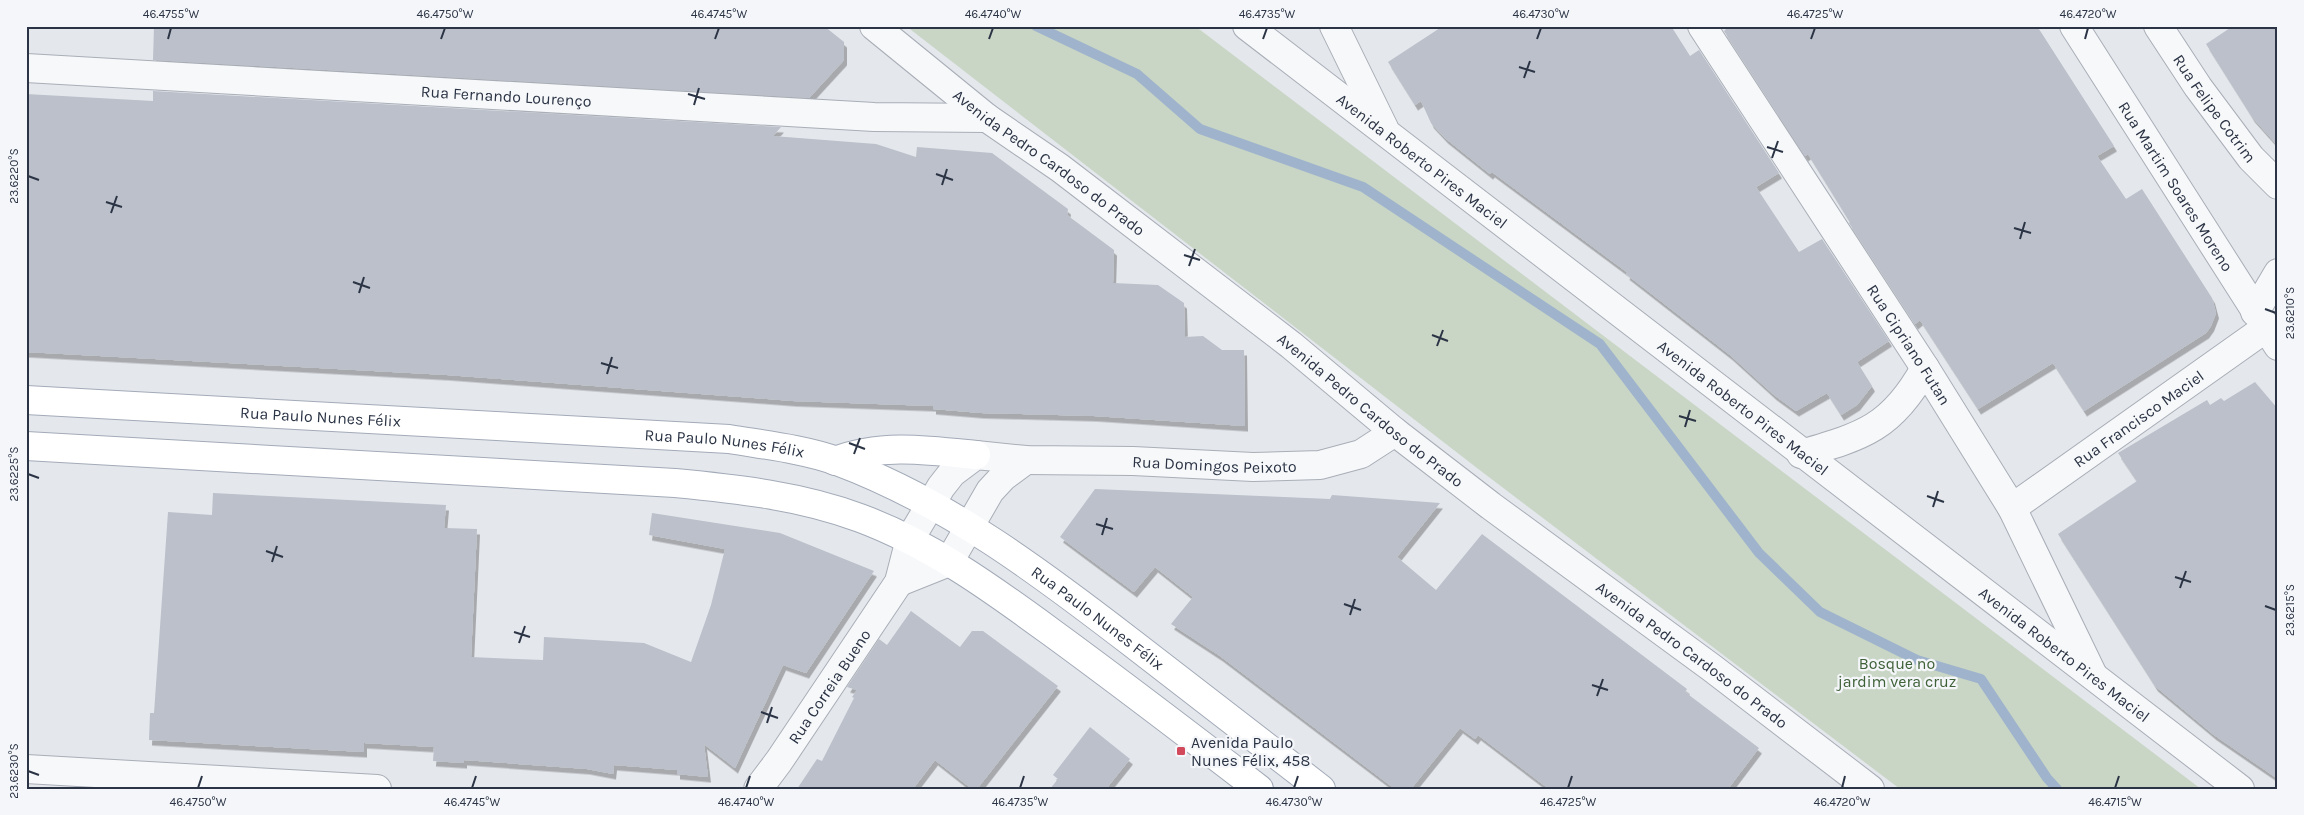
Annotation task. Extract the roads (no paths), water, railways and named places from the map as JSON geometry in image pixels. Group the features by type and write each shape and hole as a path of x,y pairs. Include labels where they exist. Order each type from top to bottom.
{"main road":[{"name":"Rua Paulo Nunes Félix","path":"26,400 730,439 804,452 835,461 885,481 930,504 1032,566 1321,789"},
{"path":"26,446 675,483 736,489 799,500 860,518 910,539 949,562 1080,654 1259,789"},
{"path":"835,461 862,452 886,450 921,449 976,455"}],"street":[{"name":"Avenida Pedro Cardoso do Prado","path":"874,26 987,118 1091,191 1291,345 1395,432 1491,506 1704,662 1870,789"},
{"name":"Avenida Roberto Pires Maciel","path":"1247,26 1801,454 2240,789"},
{"path":"1334,26 1386,133"},
{"name":"Rua Cipriano Futan","path":"1702,26 1925,368 2012,508 2094,677"},
{"name":"Rua Martim Soares Moreno","path":"2074,26 2266,329"},
{"name":"Rua Felipe Cotrim","path":"2158,26 2198,87 2239,142 2266,176 2278,185"},
{"name":"Rua Fernando Lourenço","path":"26,68 854,116 987,118"},
{"path":"2266,329 2278,273"},
{"name":"Rua Francisco Maciel","path":"2012,508 2266,329"},
{"path":"1801,454 1869,431 1896,410 1913,390 1925,368"},
{"name":"Rua Domingos Peixoto","path":"976,455 1026,460 1133,461 1254,467 1320,466 1361,454 1395,432"},
{"path":"910,539 930,504 952,473 976,455"},
{"path":"899,582 949,562 997,482 1026,460"},
{"name":"Rua Correia Bueno","path":"758,789 779,761 899,582 910,539"},
{"path":"26,769 377,789"}],"waterway":[{"path":"1036,26 1137,74 1200,129 1363,187 1600,344 1759,553 1820,612 1917,660 1981,679 2047,778 2057,789"}],"place":[{"name":"Avenida Paulo Nunes Félix, 458","path":"1181,751"}],"park label":[{"name":"Bosque no jardim vera cruz","path":"1897,672"}]}
